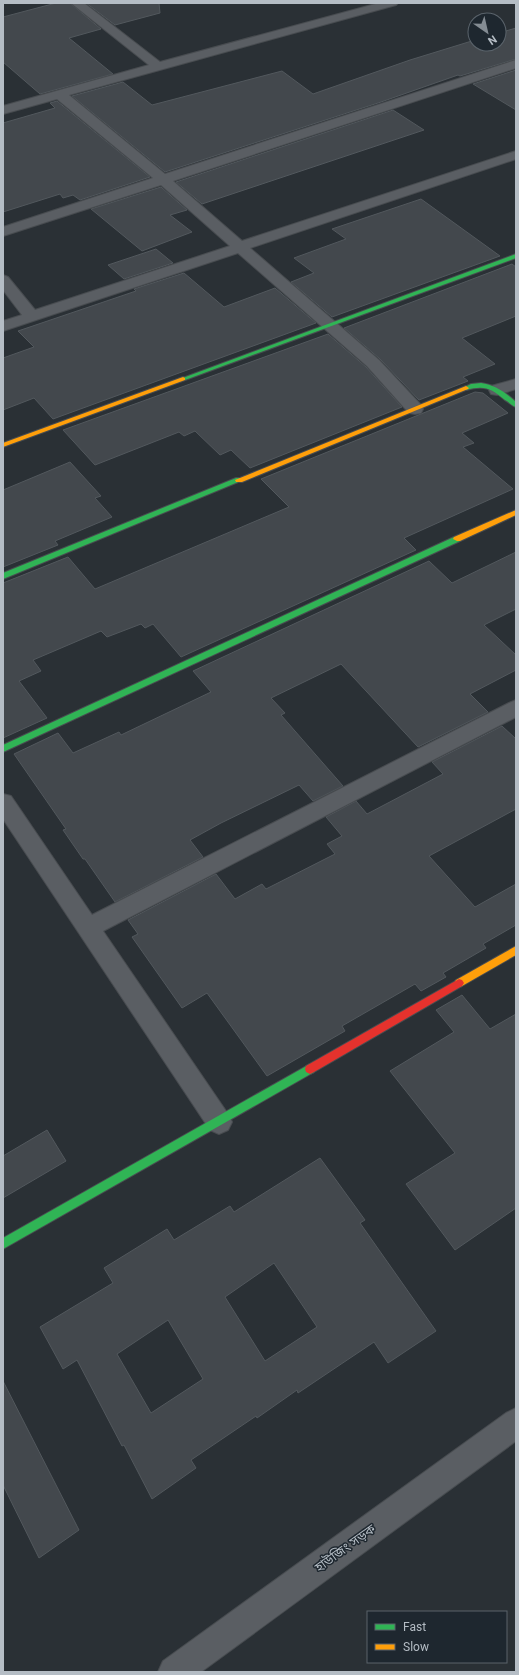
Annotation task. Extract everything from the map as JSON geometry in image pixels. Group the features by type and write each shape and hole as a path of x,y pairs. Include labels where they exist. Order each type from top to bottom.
{"street":[{"path":"77,3 158,66"},
{"path":"3,110 158,66 392,3"},
{"path":"3,232 516,64"},
{"path":"59,94 162,180 373,363 415,409"},
{"path":"3,326 516,154"},
{"path":"3,445 330,326 516,256"},
{"path":"3,280 32,317"},
{"path":"497,390 516,384"},
{"path":"3,576 472,386 486,385 497,390 516,405"},
{"path":"3,749 516,512"},
{"path":"88,928 516,708"},
{"path":"3,802 219,1122"},
{"path":"3,1244 219,1122 516,950"},
{"name":"হাউজিং সড়ক","path":"174,1672 516,1423"}],"building":[{"path":"56,3 70,3 101,29 69,38 113,74 40,94 3,62 3,17"},
{"path":"86,3 159,3 160,13 115,25"},
{"path":"516,28 516,59 460,76 458,75 381,102 165,172 72,96 123,82 152,105 282,71 313,94 410,60 467,42 467,52 507,52 507,31"},
{"path":"516,70 516,110 473,84"},
{"path":"57,101 150,177 80,200 73,195 63,198 60,194 3,212 3,123 55,108 50,103"},
{"path":"393,110 424,130 202,204 176,182"},
{"path":"161,187 187,210 170,215 192,232 142,251 91,209"},
{"path":"421,199 500,256 332,317 291,282 314,273 294,258 346,239 332,229"},
{"path":"156,249 173,263 124,279 108,265"},
{"path":"512,264 516,267 516,316 462,338 495,364 463,377 468,381 419,400 380,359 344,328"},
{"path":"184,273 224,307 275,288 316,323 53,419 34,398 3,410 3,358 34,347 18,331 136,291 134,289"},
{"path":"328,334 366,367 402,407 250,468 231,450 220,455 195,431 184,436 179,432 95,465 63,430"},
{"path":"475,392 483,393 508,413 462,433 474,443 463,447 513,489 404,538 416,550 181,657 153,624 145,628 141,624 107,637 101,631 33,660 41,671 19,681 47,718 3,738 3,583 68,557 95,589 289,507 261,479"},
{"path":"70,462 101,496 95,498 112,517 55,541 58,545 3,567 3,490"},
{"path":"516,552 516,609 484,625 516,655 516,670 470,694 488,712 418,747 341,664 271,698 285,713 281,715 343,786 313,801 299,785 221,823 190,840 203,857 115,902 63,830 66,829 14,754 58,733 73,753 119,732 121,735 211,692 193,671 429,561 452,583"},
{"path":"502,726 516,739 516,809 429,856 475,907 516,884 516,925 483,944 486,948 443,973 446,977 421,991 415,984 342,1026 345,1031 267,1076 207,993 182,1008 132,937 138,934 128,920 216,874 235,899 262,884 266,889 335,854 327,844 342,836 326,817 356,801 367,814 443,774 432,762"},
{"path":"462,995 490,1029 516,1014 516,1208 455,1250 406,1184 455,1153 390,1071 454,1032 436,1010"},
{"path":"47,1130 66,1161 3,1198 3,1156"},
{"path":"320,1158 365,1220 360,1223 436,1331 388,1363 374,1342 298,1393 297,1390 257,1418 256,1416 191,1460 196,1468 152,1499 124,1445 122,1446 77,1360 63,1369 40,1327 113,1283 104,1268 167,1229 174,1240 230,1206 234,1212","holes":["274,1263 317,1327 265,1361 225,1297","168,1320 203,1379 151,1413 117,1354"]},
{"path":"3,1381 79,1530 39,1558 3,1485"}],"traffic: fast":[{"path":"183,379 516,256"},
{"path":"466,388 481,385 493,388 516,405"},
{"path":"3,576 239,480"},
{"path":"3,749 457,539"},
{"path":"3,1244 310,1069"}],"traffic: slow":[{"path":"3,445 183,379"},
{"path":"239,480 466,388"},
{"path":"457,539 516,512"},
{"path":"459,983 516,950"}],"traffic: jam":[{"path":"310,1069 459,983"}]}
